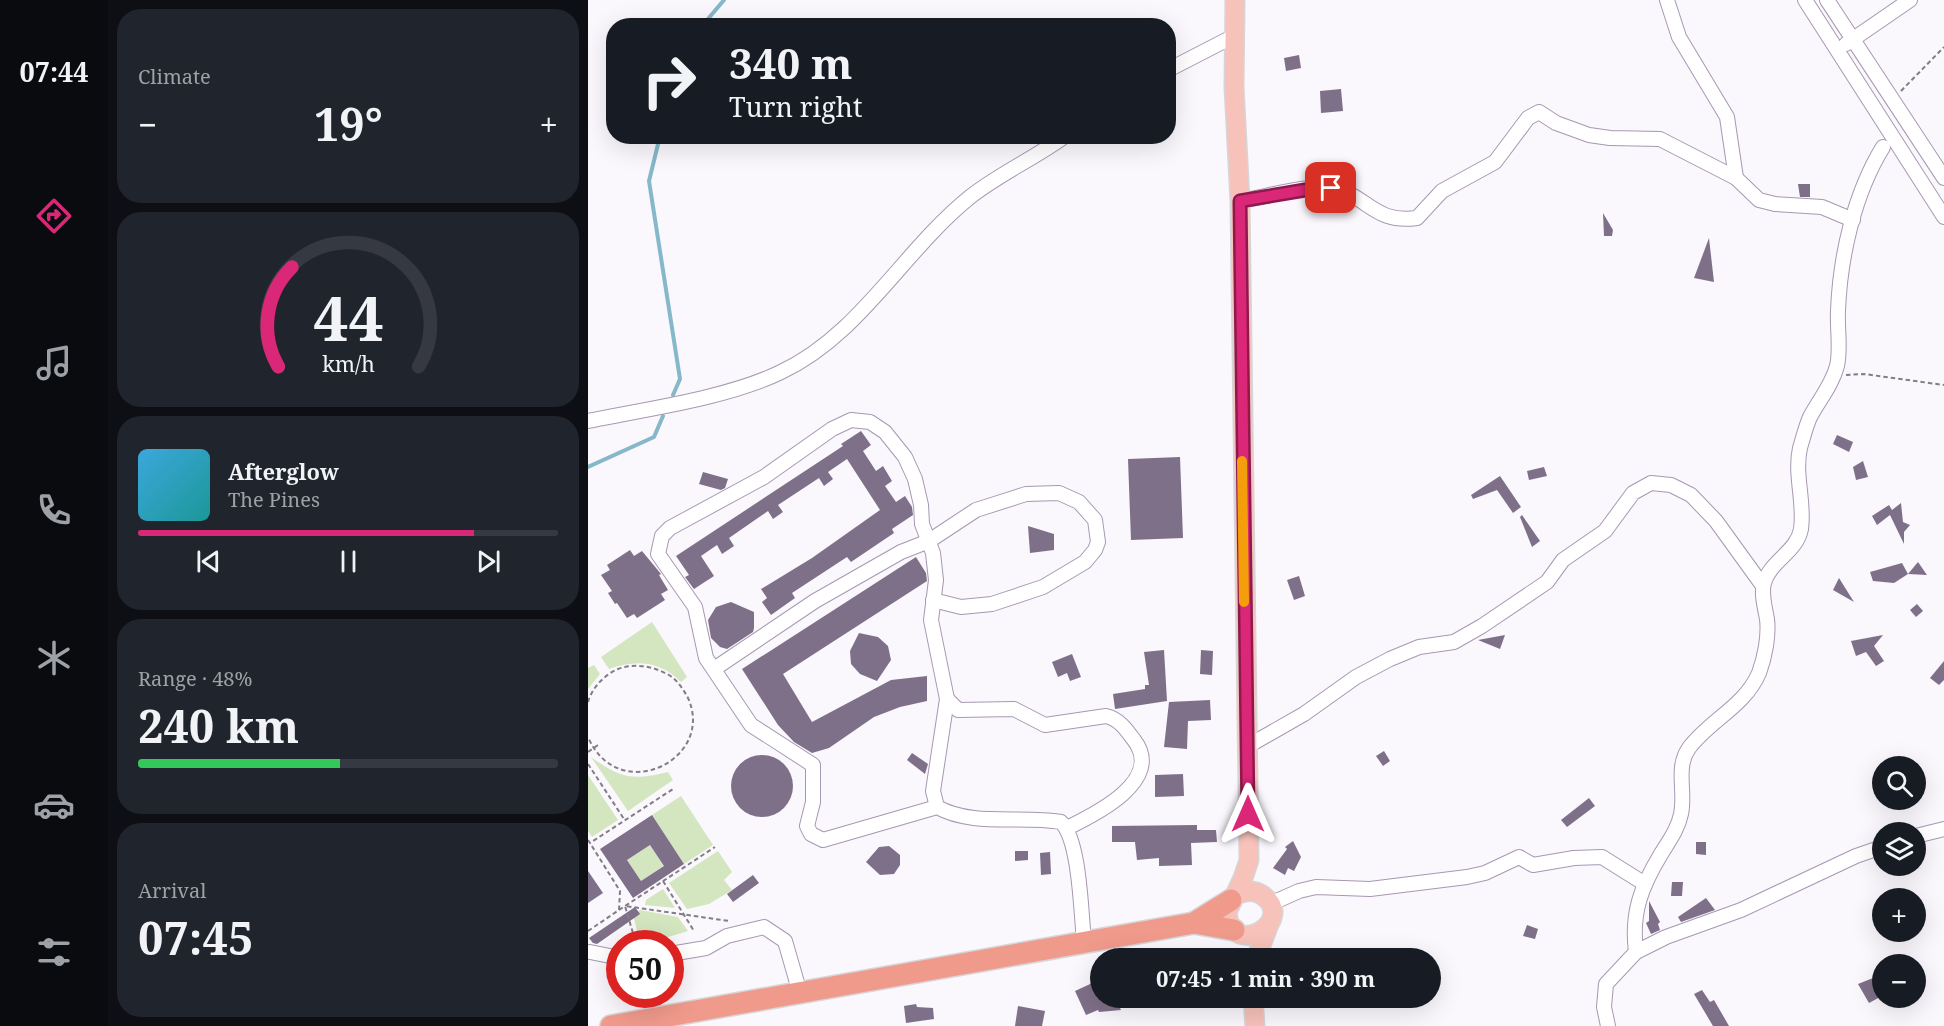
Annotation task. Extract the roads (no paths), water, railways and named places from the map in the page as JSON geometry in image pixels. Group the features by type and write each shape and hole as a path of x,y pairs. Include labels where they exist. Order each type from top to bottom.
{"highway":[{"path":"1194,923 1233,898"},
{"path":"611,1026 1194,923 1235,931"}],"main road":[{"path":"1235,0 1249,860 1227,919 1243,948"},
{"path":"1249,860 1272,916 1260,948"},
{"path":"1233,898 1250,890 1267,900"},
{"path":"1235,931 1253,936 1268,927"},
{"path":"1254,1008 1255,1026"}],"street":[{"path":"1667,0 1680,37 1727,117 1736,178"},
{"path":"1805,0 1944,217"},
{"path":"1827,0 1944,178"},
{"path":"1837,50 1910,0"},
{"path":"1176,66 1234,36"},
{"path":"1240,201 1311,189 1331,188 1348,194 1390,219 1417,218 1442,191 1495,162 1528,118 1539,112 1556,123 1589,135 1610,138 1660,139 1736,178 1759,200 1775,204 1822,207 1853,220"},
{"path":"588,421 720,393 781,372 824,346 856,316 909,255 970,197 1053,144"},
{"path":"1636,952 1633,930 1635,910 1645,884 1677,828 1682,811 1681,763 1703,732 1748,693 1759,672 1766,647 1767,622 1763,585 1768,573 1795,544 1801,529 1797,482 1800,450 1809,418 1837,365 1838,310 1843,264 1853,220 1871,166 1882,147"},
{"path":"937,807 933,791 947,699 931,620 935,569 929,541 922,525 915,479 905,457 885,432 861,419 832,429 764,477 703,508 662,536 658,554 695,607 706,658 751,725 813,765 813,801 807,826 817,838 823,840 840,837 937,807 948,813 966,817 1061,822 1067,828 1073,847 1084,941"},
{"path":"1248,746 1304,714 1356,677 1390,659 1419,647 1454,642 1482,626 1547,582 1563,560 1605,531 1633,493 1652,483 1671,485 1691,495 1716,521 1763,585"},
{"path":"714,669 847,582 901,552 929,541 976,510 1026,494 1059,493 1079,502 1095,520 1098,542 1085,562 1043,587 992,604 961,608 933,600"},
{"path":"947,699 958,710 980,712 1014,709 1045,725 1106,716 1113,718 1124,727 1137,743 1142,759 1142,770 1115,801 1067,828"},
{"path":"1926,834 1944,829"},
{"path":"1608,1026 1604,1007 1606,984 1636,952 1666,937 1741,910 1872,850"},
{"path":"1267,900 1316,887 1370,889 1467,877 1485,873 1519,857 1533,865 1574,858 1602,858 1645,884"},
{"path":"684,952 706,948 728,936 765,927 785,941 800,993"},
{"path":"590,952 606,955"}],"waterway":[{"path":"709,18 724,0"},
{"path":"658,144 649,181 680,379 673,395"},
{"path":"588,467 654,437 663,416"}]}
